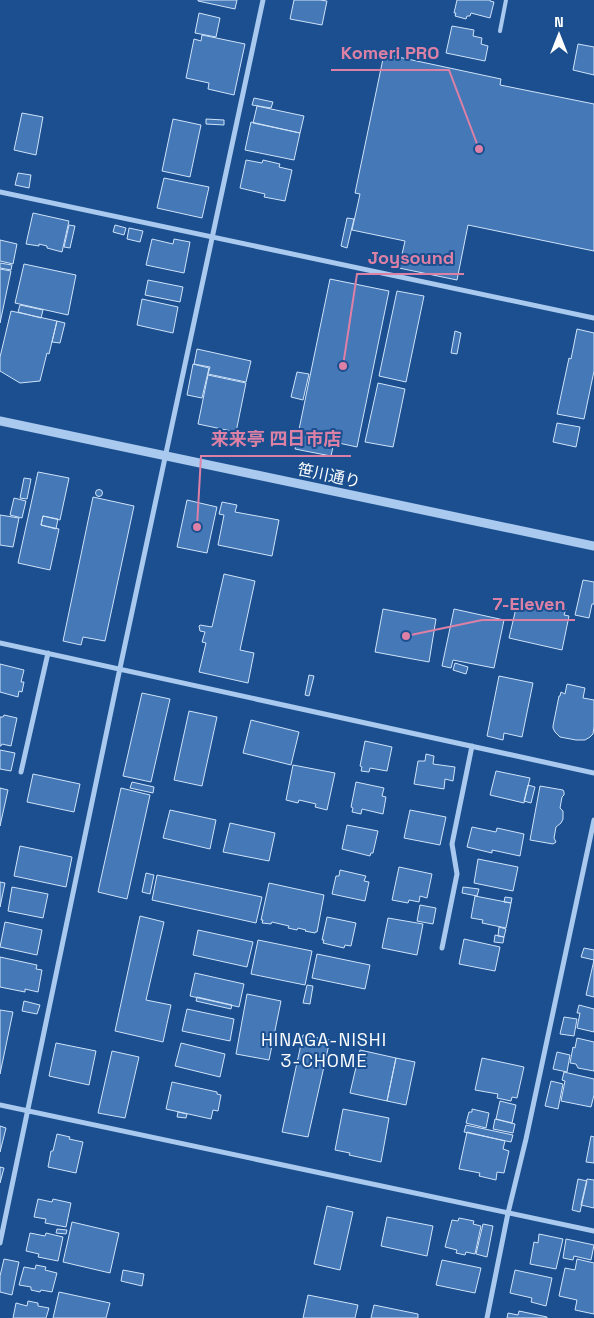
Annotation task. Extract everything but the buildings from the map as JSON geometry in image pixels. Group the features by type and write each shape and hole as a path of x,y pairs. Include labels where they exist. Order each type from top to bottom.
{"street":[{"path":"0,1243 120,668 263,0"},
{"path":"0,192 594,318"},
{"name":"笹川通り","path":"0,421 594,546"},
{"path":"0,642 594,773"},
{"path":"21,772 48,653"},
{"path":"442,948 456,874 452,844 472,746"},
{"path":"487,1318 508,1213 526,1139 594,820"},
{"path":"0,1105 594,1231"}],"lane":[{"path":"500,31 506,0"}],"place":[{"name":"Komeri PRO","path":"479,149"},
{"name":"Joysound","path":"343,366"},
{"name":"来来亭 四日市店","path":"197,527"},
{"name":"7-Eleven","path":"406,636"}],"district":[{"name":"HINAGA-NISHI 3-CHOME","path":"324,1050"}]}
